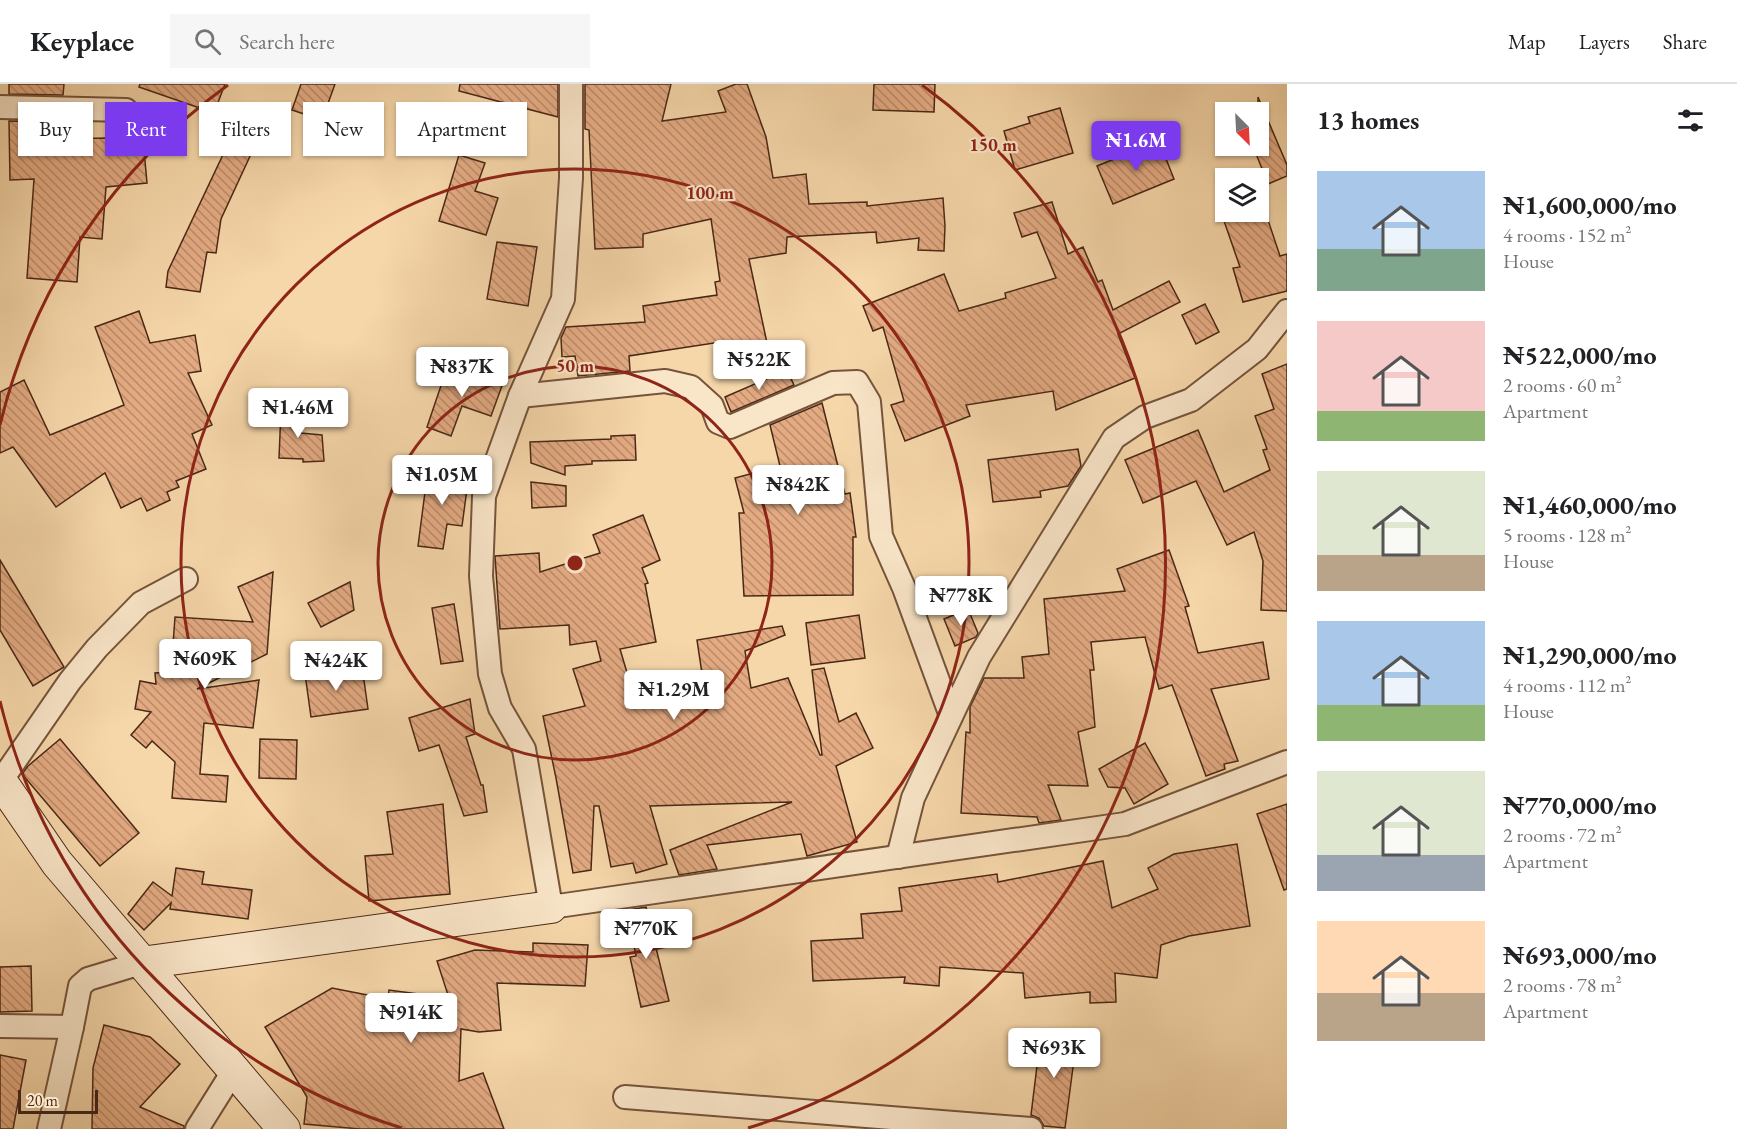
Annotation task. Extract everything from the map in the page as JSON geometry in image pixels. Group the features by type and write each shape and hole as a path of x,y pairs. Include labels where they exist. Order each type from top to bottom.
{"street":[{"path":"551,907 524,749 500,708 490,674 481,576 484,496 520,396 563,299 571,178 571,84"},
{"path":"0,107 105,110"},
{"path":"898,856 913,798 979,657 1114,438 1145,417 1191,400 1257,349 1287,311"},
{"path":"520,396 666,381 691,387 712,406 718,422 730,427 833,383 857,382 868,402 881,536 904,588 951,716"},
{"path":"186,579 141,603 97,648 70,681 1,780 57,863 284,1129"},
{"path":"49,1129 80,986 88,980 141,963 551,907 1125,824 1287,762"},
{"path":"0,1026 72,1027"},
{"path":"196,1129 234,1070"},
{"path":"625,1097 1031,1129"}],"building":[{"path":"9,84 64,84 63,95 9,94"},
{"path":"140,84 225,84 218,102 199,102 199,108 139,87"},
{"path":"301,84 335,84 328,102 303,102 303,114 292,110"},
{"path":"460,84 558,84 558,117 527,109 527,102 501,102 459,91"},
{"path":"585,84 671,84 662,121 726,112 718,91 736,84 747,84 766,137 773,178 806,174 809,204 867,202 867,206 943,198 944,251 918,250 919,238 877,243 876,232 787,237 786,253 749,259 767,343 730,351 727,341 629,356 630,371 578,376 575,356 562,357 561,338 566,327 645,322 643,306 717,295 715,282 720,281 711,219 643,234 643,247 595,249 589,130 585,129"},
{"path":"874,84 935,84 934,112 873,110"},
{"path":"1060,108 1073,153 1015,170 1004,131 1030,123 1028,117"},
{"path":"9,121 18,121 18,156 93,156 93,138 105,138 105,156 145,156 147,183 106,187 102,239 80,237 77,282 27,278 34,179 10,180"},
{"path":"1269,123 1287,165 1287,176 1269,184 1269,168 1262,168 1257,156 1269,156"},
{"path":"1159,141 1174,179 1113,204 1097,166"},
{"path":"222,156 250,156 221,219 216,253 207,252 200,292 166,287 168,271"},
{"path":"459,156 485,163 475,191 498,198 486,235 439,221"},
{"path":"1052,202 1068,254 1083,247 1098,282 1102,280 1113,310 1169,281 1180,302 1118,334 1135,378 1056,410 1053,391 966,405 970,416 905,441 891,405 904,401 883,327 873,331 863,306 944,274 959,311 1006,298 1005,293 1056,278 1037,232 1022,237 1014,213"},
{"path":"1224,222 1269,222 1280,256 1287,254 1287,291 1243,302 1233,268 1240,267"},
{"path":"497,242 537,247 528,306 487,299"},
{"path":"1205,304 1219,332 1196,344 1182,315"},
{"path":"139,311 150,343 195,335 201,371 188,373 212,425 192,434 206,469 176,481 179,487 167,492 170,500 147,511 141,498 121,508 105,473 56,507 13,447 0,453 0,392 24,380 50,435 124,405 95,327"},
{"path":"1287,364 1287,611 1261,610 1263,561 1254,532 1227,545 1196,481 1143,503 1125,460 1198,430 1224,492 1270,470 1263,450 1267,449 1255,416 1274,409 1262,374"},
{"path":"448,365 503,383 491,416 462,406 451,436 427,427"},
{"path":"787,370 794,385 731,412 725,397"},
{"path":"822,403 845,494 850,493 856,537 853,537 853,595 744,596 739,513 744,513 735,478 780,466 770,425"},
{"path":"281,410 303,410 301,433 322,435 324,461 303,462 303,459 279,458"},
{"path":"635,435 636,460 592,461 592,464 565,466 565,475 531,463 530,442 611,439 611,436"},
{"path":"1078,449 1081,466 1068,486 1040,491 1041,497 993,502 988,460"},
{"path":"428,469 469,474 462,526 447,524 443,549 418,546"},
{"path":"531,482 566,486 566,506 532,508"},
{"path":"643,515 660,560 642,568 648,583 645,584 656,642 620,649 636,703 695,703 693,689 704,687 697,640 782,626 785,635 745,651 751,688 788,678 820,755 822,755 812,670 824,668 839,722 856,713 873,748 836,766 857,842 807,856 801,834 707,845 717,869 679,875 670,850 792,802 650,806 667,864 636,873 633,863 611,867 599,806 594,806 591,870 573,873 543,716 585,706 573,669 601,661 596,641 570,645 569,625 500,629 495,556 539,553 540,572 600,553 593,535"},
{"path":"1169,550 1189,606 1185,607 1198,653 1263,642 1269,679 1211,689 1238,761 1224,764 1225,769 1206,776 1172,685 1159,689 1145,637 1091,642 1094,670 1090,670 1095,727 1078,732 1088,786 1048,785 1061,820 1039,823 1037,817 961,813 966,732 970,733 970,707 984,678 1024,678 1022,657 1049,654 1044,599 1125,591 1117,569"},
{"path":"0,560 64,667 33,686 0,630"},
{"path":"273,572 267,654 197,689 259,680 253,728 204,723 200,774 228,776 226,802 172,798 175,762 152,741 146,748 131,735 151,712 135,709 140,681 156,684 155,673 171,672 175,617 253,622 238,587"},
{"path":"350,582 354,610 321,627 308,603"},
{"path":"454,604 463,661 441,664 432,608"},
{"path":"968,609 978,633 976,637 955,646 944,619"},
{"path":"859,615 865,658 811,665 806,623"},
{"path":"362,666 368,709 311,717 305,674"},
{"path":"470,699 475,734 466,737 481,785 483,785 487,812 464,816 439,745 419,751 409,718"},
{"path":"60,739 139,833 100,866 22,774 28,766"},
{"path":"260,739 297,740 296,779 259,778"},
{"path":"1145,743 1168,784 1134,804 1125,788 1108,787 1099,769"},
{"path":"443,804 450,894 369,901 365,856 393,854 387,812"},
{"path":"1287,804 1287,889 1284,890 1257,814"},
{"path":"1237,844 1250,926 1189,936 1161,945 1157,978 1115,973 1116,1002 1090,1003 1090,992 1025,998 1023,973 940,967 939,986 904,983 905,977 813,981 811,941 863,938 861,914 902,911 899,888 997,874 998,882 1103,861 1112,908 1158,889 1148,868 1174,854"},
{"path":"176,868 204,872 202,884 252,890 248,919 170,909 171,903 144,930 128,914 153,882 172,896"},
{"path":"646,907 669,1001 641,1007 630,957 636,956 627,910"},
{"path":"533,943 588,945 585,986 497,983 501,1030 479,1032 461,1029 459,1081 483,1073 504,1129 360,1129 304,1124 307,1097 265,1027 332,988 388,999 389,990 449,998 437,961 475,950 533,952"},
{"path":"31,966 32,1011 0,1012 0,967"},
{"path":"104,1025 150,1037 180,1064 140,1107 184,1126 184,1129 92,1129 93,1068"},
{"path":"1041,1033 1077,1037 1065,1128 1044,1126 1039,1118 1031,1115"},
{"path":"0,1055 26,1060 13,1129 0,1129"}]}
